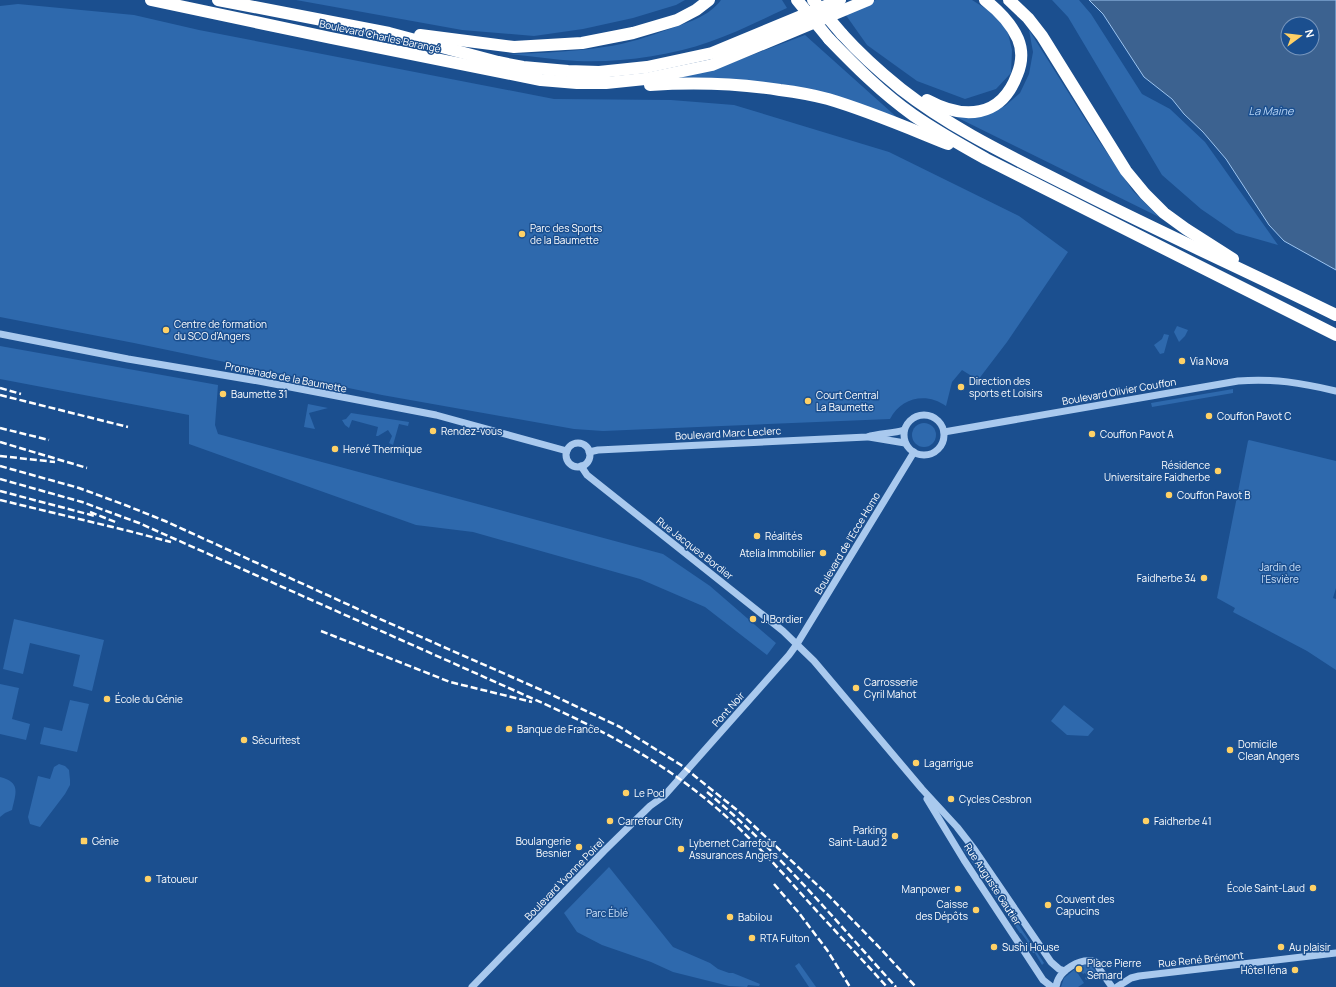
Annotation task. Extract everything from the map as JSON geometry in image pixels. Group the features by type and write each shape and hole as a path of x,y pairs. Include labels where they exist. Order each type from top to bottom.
{"highway":[{"name":"Boulevard Charles Barangé","path":"151,0 330,38 541,80 577,83 606,83"},
{"name":"Boulevard Charles Barangé","path":"218,0 389,33 498,62 523,67 599,72 647,67 712,53 840,0"},
{"path":"389,33 418,34 514,47 582,43 633,33 677,20 696,10 709,0"},
{"path":"797,0 829,39 854,66 912,114 936,131 986,159 1336,335"},
{"path":"813,0 845,32 920,96 950,110 965,112 981,110 994,106 1005,97 1012,87 1021,65 1022,52 1019,40 1006,19 985,0"},
{"path":"822,0 845,32 877,69 902,90 931,111 977,138 1120,212 1255,275 1336,315"},
{"path":"606,83 644,79 712,65 868,0"},
{"path":"1009,0 1028,18 1042,36 1126,170 1145,194 1164,212 1186,229 1218,248 1255,275"},
{"path":"606,83 621,88 686,82 739,85 800,93 827,99 874,115 972,155 986,159"}],"street":[{"name":"Promenade de la Baumette","path":"0,334 436,415 567,451"},
{"name":"Boulevard Olivier Couffon","path":"944,432 1223,383 1251,380 1270,379 1288,381 1336,391"},
{"path":"925,415 931,416 942,425 944,432 943,442 935,452 924,455 914,452 905,443 904,430 908,422 913,418 925,415"},
{"name":"Boulevard Marc Leclerc","path":"589,452 598,450 867,436 904,430"},
{"name":"Boulevard Marc Leclerc","path":"867,436 881,440 905,443"},
{"path":"577,443 586,446 589,452 588,461 581,466 574,466 569,463 566,457 567,451 571,445 577,443"},
{"name":"Boulevard de l'Ecce Homo","path":"797,644 914,452"},
{"name":"Rue Jacques Bordier","path":"581,466 587,475 783,631 797,644"},
{"name":"Pont Noir","path":"672,787 789,655 797,644"},
{"name":"Rue Auguste Gautier","path":"797,644 814,661 922,789 964,836 1051,962 1059,970 1065,971"},
{"name":"Boulevard Yvonne Poirel","path":"472,987 604,851 650,806 664,796 672,787"},
{"name":"Rue Auguste Gautier","path":"922,789 964,860 1043,980 1052,987"},
{"name":"Rue René Brémont","path":"1117,987 1131,978 1139,976 1336,953"},
{"path":"1056,987 1059,977 1065,971 1081,961 1089,960 1096,962 1112,987"}],"green space":[{"path":"296,0 685,0 676,5 633,18 583,29 534,36 462,30"},
{"path":"721,0 782,0 787,8 748,26 694,47 644,58 609,61 577,61 507,54 580,50 613,46 630,42 699,18 716,6"},
{"path":"876,0 972,0 988,10 1007,29 1012,50 1011,73 996,89 965,99 917,81 867,45 843,11"},
{"path":"1052,0 1079,0 1091,14 1142,94 1170,109 1205,142 1278,245 1236,233 1201,209 1162,175 1068,17"},
{"name":"Parc des Sports de la Baumette","path":"18,4 134,15 199,30 554,99 671,100 734,105 889,152 1019,216 1068,252 1007,342 978,380 962,370 952,382 946,406 931,399 915,399 901,406 890,419 603,431 574,429 382,395 134,343 0,317 0,6"},
{"path":"1029,30 1097,138 1133,191 1159,217 950,114 982,116 1005,106 1020,93 1029,74 1033,52"},
{"path":"805,35 901,121 852,103 793,86 729,80 681,80 681,77 728,64"},
{"path":"1177,326 1188,330 1179,342 1174,332"},
{"path":"1164,334 1169,335 1164,353 1160,354 1154,345 1162,339"},
{"path":"0,346 218,385 215,425 218,434 663,554 710,586 776,643 767,655 705,607 640,579 473,532 416,525 189,444 189,415 0,379"},
{"path":"1233,389 1233,393 1152,407 1151,403"},
{"path":"308,404 328,408 309,413 315,429 304,427"},
{"path":"351,413 409,422 408,426 399,424 393,445 389,443 392,436 388,430 376,436 378,427 352,420 349,428 345,425 342,420 346,419"},
{"path":"924,423 932,427 936,435 932,443 924,447 916,443 912,435 916,427"},
{"name":"Jardin de l'Esvière","path":"1249,440 1336,461 1336,588 1333,598 1336,599 1336,670 1307,651 1233,612 1235,608 1217,598"},
{"path":"14,619 104,640 92,691 73,686 80,655 30,643 23,674 3,669"},
{"path":"0,684 19,688 12,719 30,724 26,740 0,734"},
{"path":"70,700 89,704 77,752 40,744 44,727 62,731"},
{"path":"1064,705 1094,729 1088,736 1067,735 1051,721"},
{"path":"59,764 65,766 69,770 70,785 40,827 30,824 28,817 38,776 50,779 54,767"},
{"path":"0,777 7,779 14,785 15,798 12,810 0,817"},
{"path":"966,847 990,885 993,886 1044,963 1042,965 1035,953 1033,953 1026,943 1027,941 1008,915 1009,914 1001,902 999,902 963,849"},
{"name":"Parc Éblé","path":"609,867 673,947 710,963 718,969 733,973 760,984 759,986 729,986 673,972 651,962 602,945 577,932 564,913"},
{"path":"799,963 816,987 809,987 795,966"},
{"path":"1087,964 1092,966 1097,973 1086,980 1085,978 1087,976 1085,973 1083,974 1078,967"},
{"path":"1075,969 1084,983 1078,987 1061,987 1064,978"}],"water":[{"name":"La Maine","path":"1089,0 1336,0 1336,270 1284,241 1269,225 1226,159 1203,132 1184,114 1172,99 1144,77 1103,14"}],"railway":[{"path":"0,388 21,394"},
{"path":"0,395 128,427"},
{"path":"0,428 49,440"},
{"path":"0,442 87,468"},
{"path":"0,456 55,462"},
{"path":"0,466 79,488 165,521 371,615 546,692 620,727 681,765 737,810 828,895 916,987"},
{"path":"0,479 82,502 139,523 552,707 597,729 640,753 702,796 743,832 887,987"},
{"path":"0,491 95,516"},
{"path":"0,500 171,542"},
{"path":"90,512 118,523"},
{"path":"321,631 450,682 532,702"},
{"path":"707,792 733,814 781,862 828,911 896,987"},
{"path":"774,884 799,913 827,950 850,987"}],"place":[{"name":"Parc des Sports de la Baumette","path":"522,234"},
{"name":"Centre de formation du SCO d’Angers","path":"166,330"},
{"name":"Via Nova","path":"1182,361"},
{"name":"Direction des sports et Loisirs","path":"961,387"},
{"name":"Baumette 31","path":"223,394"},
{"name":"Court Central La Baumette","path":"808,401"},
{"name":"Couffon Pavot C","path":"1209,416"},
{"name":"Rendez-vous","path":"433,431"},
{"name":"Couffon Pavot A","path":"1092,434"},
{"name":"Hervé Thermique","path":"335,449"},
{"name":"Résidence Universitaire Faidherbe","path":"1218,471"},
{"name":"Couffon Pavot B","path":"1169,495"},
{"name":"Réalités","path":"757,536"},
{"name":"Atelia Immobilier","path":"823,553"},
{"name":"Faidherbe 34","path":"1204,578"},
{"name":"J. Bordier","path":"753,619"},
{"name":"Carrosserie Cyril Mahot","path":"856,688"},
{"name":"École du Génie","path":"107,699"},
{"name":"Banque de France","path":"509,729"},
{"name":"Sécuritest","path":"244,740"},
{"name":"Domicile Clean Angers","path":"1230,750"},
{"name":"Lagarrigue","path":"916,763"},
{"name":"Le Pod","path":"626,793"},
{"name":"Cycles Cesbron","path":"951,799"},
{"name":"Carrefour City","path":"610,821"},
{"name":"Faidherbe 41","path":"1146,821"},
{"name":"Parking Saint-Laud 2","path":"895,836"},
{"name":"Génie","path":"84,841"},
{"name":"Boulangerie Besnier","path":"579,847"},
{"name":"Lybernet Carrefour Assurances Angers","path":"681,849"},
{"name":"Tatoueur","path":"148,879"},
{"name":"École Saint-Laud","path":"1313,888"},
{"name":"Manpower","path":"958,889"},
{"name":"Couvent des Capucins","path":"1048,905"},
{"name":"Caisse des Dépôts","path":"976,910"},
{"name":"Babilou","path":"730,917"},
{"name":"RTA Fulton","path":"752,938"},
{"name":"Sushi House","path":"994,947"},
{"name":"Au plaisir","path":"1281,947"},
{"name":"Place Pierre Semard","path":"1079,969"},
{"name":"Hôtel Iéna","path":"1295,970"}]}
